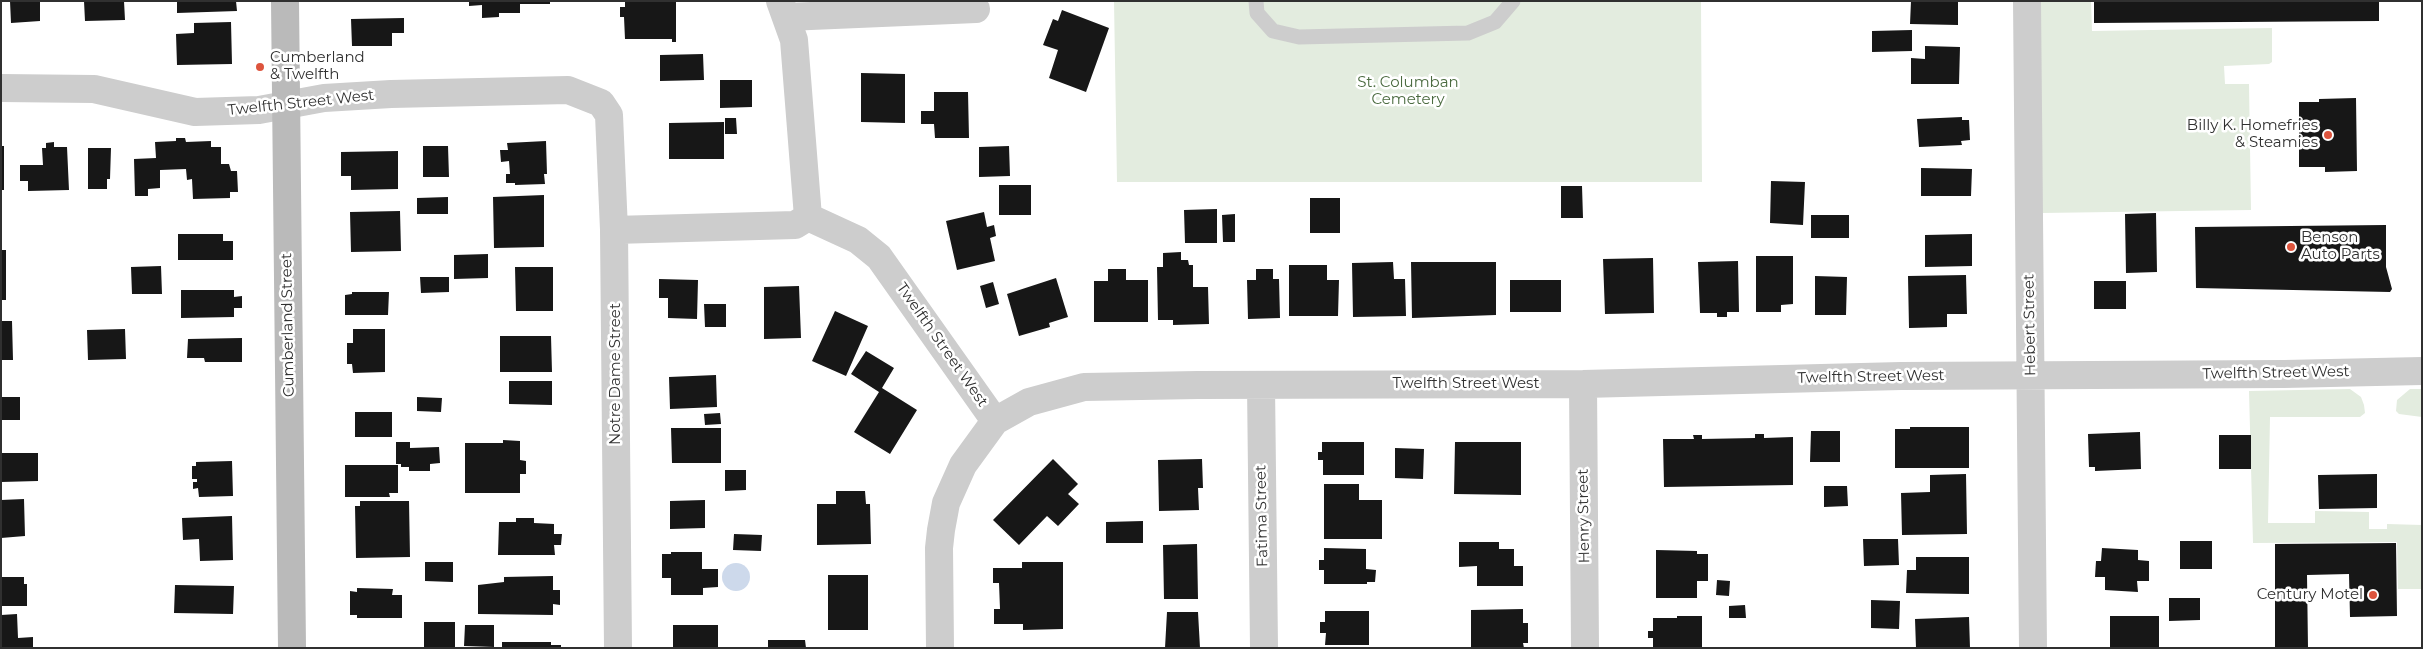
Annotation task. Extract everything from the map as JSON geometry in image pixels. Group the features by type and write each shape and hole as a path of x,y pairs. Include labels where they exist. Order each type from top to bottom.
{"street":[{"name":"Cumberland Street","path":"285,1 292,648"},
{"name":"Hebert Street","path":"2027,1 2033,648"},
{"path":"614,230 795,225 808,217 794,40 784,9 976,9"},
{"name":"Twelfth Street West","path":"1,88 94,89 195,112 259,110 340,96 568,90 601,103"},
{"name":"Notre Dame Street","path":"601,103 609,115 614,230 618,648"},
{"name":"Twelfth Street West","path":"808,217 858,240 879,257 995,420 1028,402 1084,387 1582,384 1901,376 2422,371"},
{"name":"Henry Street","path":"1582,384 1586,648"},
{"name":"Fatima Street","path":"1261,385 1264,648"},
{"path":"940,648 939,548 946,503 962,465 995,420"}],"lane":[{"path":"1256,1 1257,14 1273,31 1299,38 1468,33 1495,22 1513,1"}],"green space":[{"name":"St. Columban Cemetery","path":"1114,1 1701,1 1702,182 1117,182"},
{"path":"2040,1 2091,1 2092,31 2272,28 2272,62 2269,64 2224,66 2225,84 2249,84 2251,210 2042,213"},
{"path":"2350,389 2361,397 2364,405 2365,413 2360,417 2270,417 2268,523 2315,523 2315,511 2369,512 2369,529 2387,529 2387,524 2422,525 2422,589 2398,589 2397,542 2253,543 2249,391"},
{"path":"2410,389 2422,389 2422,417 2399,414 2396,411 2397,400"}],"water":[{"path":"736,563 746,567 750,577 746,587 736,591 726,587 722,577 726,567"}],"building":[{"path":"10,1 40,1 40,21 11,23"},
{"path":"84,1 124,1 125,20 85,21"},
{"path":"177,1 236,1 237,11 177,13"},
{"path":"469,1 550,1 550,4 520,4 520,13 499,13 499,17 482,18 482,5 469,6"},
{"path":"625,1 676,1 676,42 672,42 672,39 625,39 624,17 620,17 620,7 625,7"},
{"path":"1911,1 1958,1 1958,25 1910,24"},
{"path":"2094,1 2379,1 2379,21 2094,23"},
{"path":"1062,10 1109,28 1086,92 1049,78 1058,50 1043,45 1053,19 1058,21"},
{"path":"404,18 404,33 392,33 392,46 352,46 351,19"},
{"path":"231,22 232,64 177,65 176,34 194,33 194,23"},
{"path":"1912,30 1912,51 1872,52 1872,31"},
{"path":"1925,46 1960,47 1959,84 1911,84 1911,58 1925,59"},
{"path":"703,54 704,80 660,81 660,55"},
{"path":"861,73 905,74 905,123 861,122"},
{"path":"720,80 752,80 752,107 720,108"},
{"path":"934,92 968,92 969,138 935,138 934,124 921,124 921,111 934,111"},
{"name":"Billy K. Homefries & Steamies","path":"2356,98 2357,171 2325,172 2325,167 2299,167 2299,102 2319,102 2319,99"},
{"path":"1962,117 1962,120 1969,120 1970,140 1961,141 1962,145 1919,147 1917,119"},
{"path":"725,118 736,118 737,134 725,134"},
{"path":"724,122 724,159 669,159 669,123"},
{"path":"176,138 185,138 186,142 211,141 211,147 221,147 221,164 229,164 231,171 237,171 238,192 230,192 230,198 193,199 192,179 187,180 186,169 160,170 160,188 148,189 148,196 135,196 134,159 156,158 155,142 176,141"},
{"path":"546,141 547,174 544,174 545,184 515,185 515,183 506,183 506,174 510,174 509,161 501,162 500,150 508,150 507,143"},
{"path":"54,142 54,147 67,147 69,190 28,191 28,181 20,181 20,165 43,165 42,148 46,148 46,143"},
{"path":"1,146 4,146 4,190 1,190"},
{"path":"423,146 448,146 449,177 423,177"},
{"path":"1009,146 1010,176 979,177 979,147"},
{"path":"88,148 111,148 110,179 107,179 107,189 88,189"},
{"path":"398,151 398,189 351,190 351,176 341,176 341,152"},
{"path":"1921,168 1972,169 1971,196 1921,196"},
{"path":"1771,181 1805,182 1803,225 1770,223"},
{"path":"999,185 1031,185 1031,215 999,215"},
{"path":"1561,186 1582,186 1583,218 1561,218"},
{"path":"544,195 544,247 494,248 493,197"},
{"path":"448,197 448,214 417,214 417,198"},
{"path":"1310,198 1340,198 1340,233 1310,233"},
{"path":"1217,209 1217,243 1185,243 1184,210"},
{"path":"400,211 401,251 351,252 350,212"},
{"path":"984,212 987,227 994,225 996,236 990,238 995,261 957,270 946,221"},
{"path":"2156,213 2157,272 2126,273 2125,214"},
{"path":"1235,214 1235,242 1223,242 1222,215"},
{"path":"1811,215 1849,215 1849,238 1811,238"},
{"name":"Benson Auto Parts","path":"2386,225 2386,267 2392,289 2390,292 2196,288 2195,227"},
{"path":"178,234 223,234 223,241 233,241 233,260 178,260"},
{"path":"1972,234 1972,266 1925,267 1925,235"},
{"path":"1,250 6,250 6,300 1,300"},
{"path":"1181,252 1181,260 1188,260 1189,265 1193,265 1193,287 1208,287 1209,324 1173,325 1173,320 1158,320 1157,267 1163,267 1163,253"},
{"path":"488,254 488,278 454,279 454,255"},
{"path":"1756,256 1793,256 1793,304 1781,305 1781,312 1756,312"},
{"path":"1653,258 1654,313 1605,314 1603,259"},
{"path":"1738,261 1739,312 1727,312 1727,317 1717,317 1717,313 1700,313 1698,262"},
{"path":"1393,262 1394,279 1405,279 1406,316 1353,317 1352,263"},
{"path":"1411,262 1496,262 1496,315 1412,318"},
{"path":"1289,265 1327,265 1327,280 1339,280 1338,316 1289,316"},
{"path":"161,266 162,294 132,294 131,267"},
{"path":"515,267 553,267 553,311 516,311"},
{"path":"1108,269 1126,269 1126,280 1148,280 1148,322 1094,322 1094,281 1108,281"},
{"path":"1256,269 1273,269 1273,279 1279,279 1280,318 1248,319 1247,280 1256,280"},
{"path":"1966,275 1967,314 1947,314 1947,327 1909,328 1908,276"},
{"path":"1815,276 1847,277 1846,315 1815,315"},
{"path":"420,277 449,277 449,292 421,293"},
{"path":"1056,278 1068,317 1049,323 1050,327 1019,336 1007,294"},
{"path":"659,279 698,280 697,319 668,318 668,298 659,298"},
{"path":"1510,280 1561,280 1561,312 1510,312"},
{"path":"2094,281 2126,281 2126,309 2094,309"},
{"path":"993,282 999,304 986,308 980,286"},
{"path":"799,286 801,338 764,339 764,287"},
{"path":"181,290 234,290 234,297 242,296 242,308 234,308 234,317 181,318"},
{"path":"352,292 389,292 388,315 345,315 345,295 352,294"},
{"path":"704,304 726,304 726,327 705,327"},
{"path":"835,311 868,326 846,376 812,361"},
{"path":"1,321 12,321 13,360 1,360"},
{"path":"125,329 126,359 88,360 87,330"},
{"path":"353,329 385,329 385,372 353,373 352,364 347,364 347,343 353,343"},
{"path":"500,336 551,336 552,372 500,372"},
{"path":"242,338 242,362 205,362 204,358 187,358 188,339"},
{"path":"866,351 894,368 882,388 917,410 890,454 854,432 879,392 851,374"},
{"path":"716,375 717,407 670,409 669,377"},
{"path":"509,381 552,381 552,405 509,404"},
{"path":"1,397 20,397 20,420 1,420"},
{"path":"417,397 442,398 441,412 417,411"},
{"path":"355,412 392,412 392,437 355,437"},
{"path":"720,413 721,424 705,425 704,414"},
{"path":"1910,427 1969,427 1969,468 1895,468 1895,429 1910,429"},
{"path":"671,428 721,428 721,463 672,463"},
{"path":"1811,431 1840,431 1840,462 1810,462"},
{"path":"2140,432 2141,469 2095,471 2095,467 2089,467 2088,434"},
{"path":"1755,434 1764,434 1764,438 1793,437 1793,485 1664,487 1663,439 1694,439 1693,435 1702,435 1702,439 1755,438"},
{"path":"2219,435 2251,435 2251,469 2219,469"},
{"path":"503,440 520,441 520,460 526,461 526,474 520,474 520,493 465,493 465,443 503,443"},
{"path":"396,442 410,442 410,448 439,447 440,463 430,464 430,471 409,471 409,467 401,467 401,464 396,464"},
{"path":"1322,442 1364,442 1364,475 1323,475 1323,460 1318,460 1318,452 1322,452"},
{"path":"1455,442 1521,442 1521,495 1454,494"},
{"path":"1395,448 1424,449 1423,479 1395,478"},
{"path":"1,453 38,453 38,481 1,482"},
{"path":"1053,459 1078,484 1068,494 1079,504 1058,526 1047,516 1019,545 993,520"},
{"path":"1202,459 1203,488 1198,488 1199,510 1159,511 1158,460"},
{"path":"232,461 233,496 199,497 198,488 193,489 193,482 197,482 197,479 192,479 192,466 196,466 196,462"},
{"path":"345,465 398,465 398,493 389,493 390,497 345,497"},
{"path":"725,470 746,470 746,490 725,491"},
{"path":"1966,474 1967,534 1902,535 1901,493 1930,492 1930,475"},
{"path":"2377,474 2377,508 2319,509 2318,475"},
{"path":"1324,484 1359,484 1359,500 1382,500 1382,539 1324,539"},
{"path":"1824,486 1847,486 1848,506 1824,507"},
{"path":"836,491 865,491 866,504 870,504 871,544 817,545 817,504 836,504"},
{"path":"24,499 25,536 1,538 1,500"},
{"path":"705,500 705,528 670,529 670,501"},
{"path":"360,501 409,501 410,557 356,558 355,506 360,506"},
{"path":"232,516 233,560 200,561 199,539 183,540 182,518"},
{"path":"516,518 534,518 534,523 554,524 554,534 562,534 561,545 554,545 555,555 498,555 499,522 516,522"},
{"path":"1143,521 1143,543 1106,543 1106,522"},
{"path":"734,534 762,535 761,551 733,550"},
{"path":"1863,539 1898,539 1899,565 1864,566"},
{"path":"2180,541 2212,541 2212,569 2180,569"},
{"path":"1459,542 1499,542 1499,549 1514,549 1514,566 1523,566 1523,586 1477,586 1477,566 1459,567"},
{"name":"Century Motel","path":"2396,543 2397,616 2350,617 2349,574 2307,575 2308,648 2275,648 2275,544"},
{"path":"1197,544 1198,599 1164,599 1163,545"},
{"path":"1324,548 1366,549 1366,569 1376,570 1375,582 1367,582 1367,584 1324,584 1324,570 1319,570 1319,560 1324,560"},
{"path":"2102,548 2138,550 2138,560 2149,561 2149,581 2137,581 2138,592 2105,590 2105,577 2095,577 2096,561 2101,561"},
{"path":"1656,550 1697,551 1697,554 1708,554 1708,581 1697,581 1697,598 1656,598"},
{"path":"671,552 702,552 702,569 718,569 718,587 703,588 703,595 671,595 671,578 662,578 662,554 671,554"},
{"path":"1916,557 1969,557 1969,594 1906,593 1907,570 1916,570"},
{"path":"425,562 453,562 453,582 425,581"},
{"path":"1022,562 1063,562 1063,629 1023,630 1023,624 994,624 994,609 1000,609 999,583 993,583 993,568 1022,568"},
{"path":"828,575 868,575 868,630 828,630"},
{"path":"553,576 553,590 560,590 560,605 553,604 553,615 478,614 478,585 504,582 504,577"},
{"path":"1,577 24,577 24,584 27,584 27,606 1,606"},
{"path":"1717,580 1730,581 1729,596 1716,595"},
{"path":"175,585 234,586 233,614 174,613"},
{"path":"357,588 393,589 392,595 402,595 402,618 357,618 357,615 350,615 350,591 357,592"},
{"path":"2169,598 2200,598 2200,620 2169,621"},
{"path":"1871,600 1900,601 1899,629 1871,628"},
{"path":"1745,605 1746,618 1729,618 1729,606"},
{"path":"1523,609 1523,623 1528,623 1528,643 1523,643 1524,648 1471,648 1471,610"},
{"path":"1325,611 1369,611 1369,645 1325,645 1326,633 1320,633 1320,622 1325,622"},
{"path":"1167,612 1198,612 1200,648 1165,648"},
{"path":"17,614 18,638 33,637 33,648 1,648 1,615"},
{"path":"1677,616 1702,616 1702,648 1653,648 1653,638 1648,638 1648,631 1653,631 1653,618 1677,618"},
{"path":"2110,616 2159,616 2159,648 2110,648"},
{"path":"1969,617 1970,648 1916,648 1915,619"},
{"path":"424,622 455,622 455,648 424,648"},
{"path":"465,625 494,625 494,647 464,646"},
{"path":"673,625 718,625 718,648 673,648"},
{"path":"768,640 805,640 806,648 768,648"},
{"path":"502,642 551,642 551,645 561,645 561,648 502,648"}],"place":[{"name":"Cumberland & Twelfth","path":"260,67"},
{"name":"Billy K. Homefries & Steamies","path":"2328,135"},
{"name":"Benson Auto Parts","path":"2291,247"},
{"name":"Century Motel","path":"2373,595"}]}
